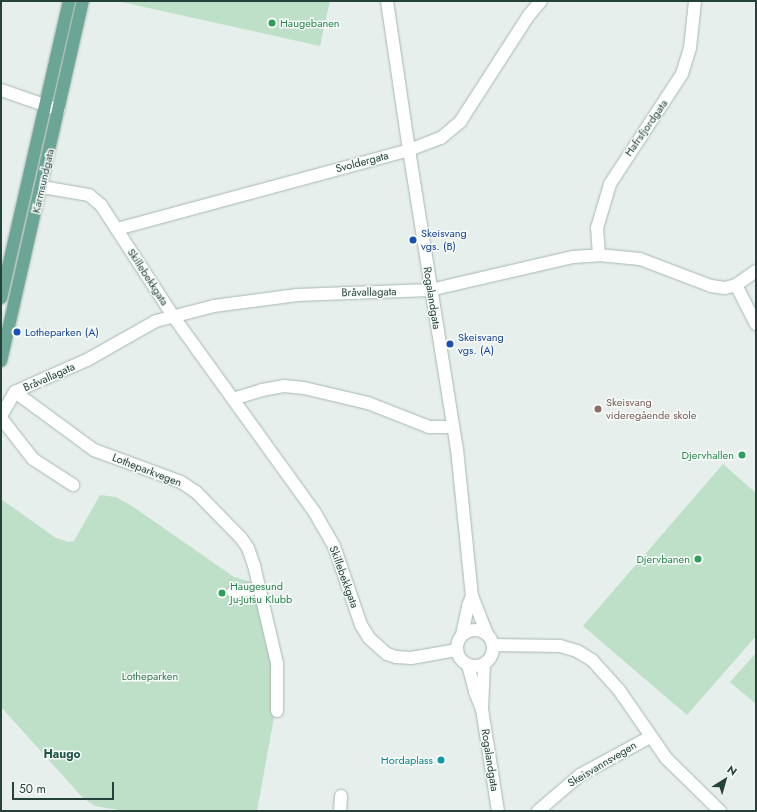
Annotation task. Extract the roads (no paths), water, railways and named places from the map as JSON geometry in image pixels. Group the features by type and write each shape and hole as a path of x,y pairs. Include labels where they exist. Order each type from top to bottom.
{"main road":[{"name":"Karmsundgata","path":"1,298 46,107 69,1"},
{"name":"Karmsundgata","path":"1,361 42,187 83,1"}],"street":[{"name":"Rogalandgata","path":"387,1 430,290 454,427 463,496 472,596 487,634"},
{"name":"Svoldergata","path":"117,229 409,150 441,138 451,132 529,15 541,1"},
{"name":"Hafrsfjordgata","path":"599,254 597,228 610,184 682,74 690,48 695,1"},
{"path":"1,90 46,107 59,110"},
{"name":"Skillebekkgata","path":"42,187 89,195 101,205 173,316 315,513 334,546 361,625 368,638 387,654 396,657 411,658 457,650"},
{"name":"Bråvallagata","path":"1,417 3,408 15,392 87,360 156,321 214,306 297,295 430,290 573,257 599,254 640,259 711,286 725,288 736,285 756,271"},
{"path":"736,285 756,324"},
{"path":"233,399 277,387 304,388 368,403 429,427 454,427"},
{"name":"Lotheparkvegen","path":"15,392 94,450 181,482 196,492 210,503 248,548 277,663 277,711"},
{"path":"1,417 33,459 73,485"},
{"path":"233,592 258,588"},
{"name":"Rogalandgata","path":"462,635 468,606 472,596"},
{"path":"474,630 487,634 493,645 492,655 484,664 468,665 463,661 457,650 462,635 474,630"},
{"name":"Skeisvannsvegen","path":"493,645 544,644 560,646 582,654 606,673 650,736 686,780 720,811"},
{"name":"Rogalandgata","path":"484,664 482,708 498,811"},
{"name":"Rogalandgata","path":"468,665 475,692 482,708"},
{"name":"Skeisvannsvegen","path":"538,811 580,775 650,736"},
{"path":"340,811 341,796"}],"place":[{"name":"Haugebanen","path":"272,23"},
{"name":"Skeisvang vgs. (B)","path":"413,240"},
{"name":"Lotheparken (A)","path":"17,332"},
{"name":"Skeisvang vgs. (A)","path":"450,344"},
{"name":"Skeisvang videregående skole","path":"598,409"},
{"name":"Djervhallen","path":"742,455"},
{"name":"Djervbanen","path":"698,559"},
{"name":"Haugesund Ju-Jutsu Klubb","path":"222,593"},
{"name":"Hordaplass","path":"441,760"}],"district":[{"name":"Haugo","path":"62,755"}],"park label":[{"name":"Lotheparken","path":"150,676"}]}
